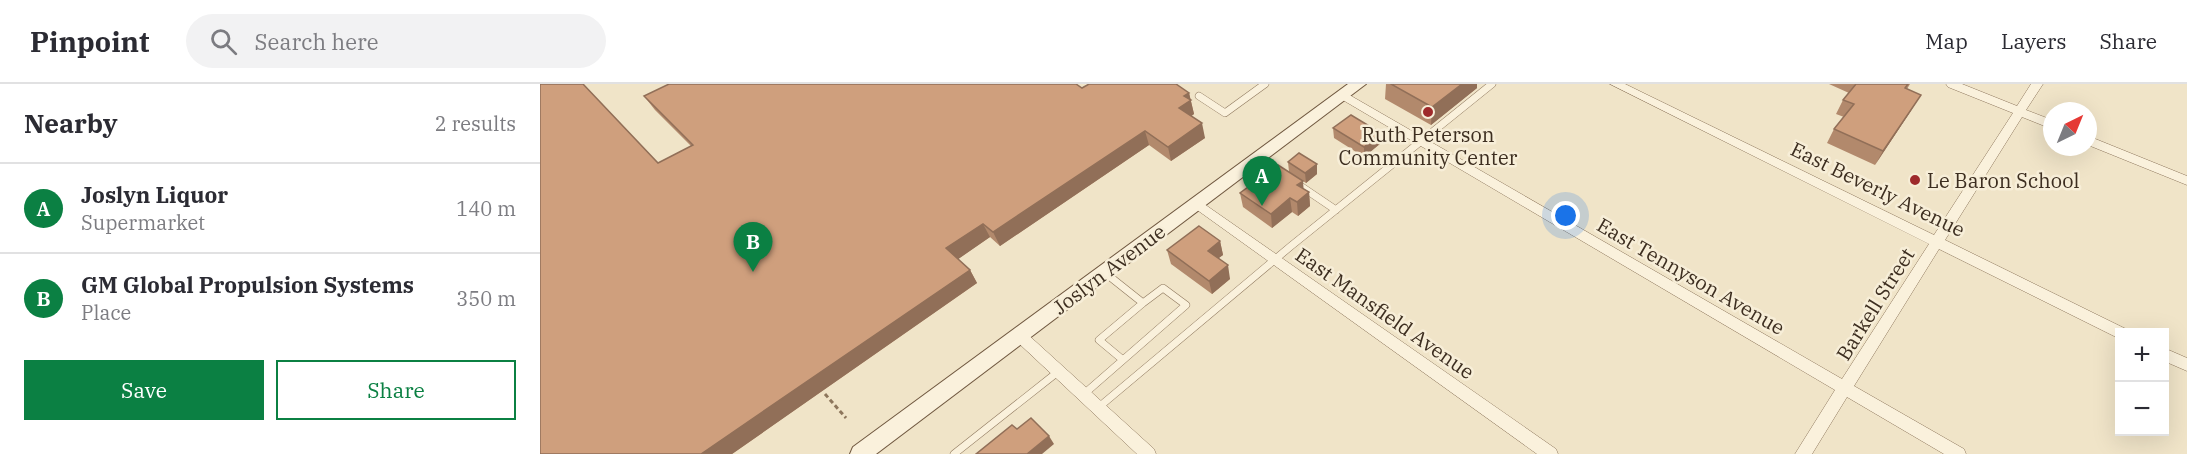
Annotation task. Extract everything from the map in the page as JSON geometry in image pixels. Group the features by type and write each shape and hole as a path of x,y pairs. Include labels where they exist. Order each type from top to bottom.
{"main road":[{"name":"Joslyn Avenue","path":"860,454 1358,84"}],"street":[{"name":"East Beverly Avenue","path":"1616,84 2115,330"},
{"path":"1952,84 2043,121"},
{"name":"Barkell Street","path":"1803,454 2037,84"},
{"name":"East Tennyson Avenue","path":"1342,96 1958,454"},
{"path":"2097,144 2187,181"},
{"name":"East Mansfield Avenue","path":"1197,204 1550,454"},
{"path":"1019,335 1148,454"},
{"path":"2169,356 2187,365"}],"lane":[{"path":"1199,96 1225,113 1265,84"},
{"path":"1099,407 1275,260 1492,84"},
{"path":"1259,158 1336,210"},
{"path":"1104,273 1143,303"},
{"path":"1084,393 1123,360 1186,305 1163,288 1099,340 1123,360"},
{"path":"954,454 1059,371"}],"path":[{"path":"825,394 846,418"}],"building":[{"path":"540,84 583,84 658,163 693,145 644,96 669,84 1076,84 1082,88 1089,84 1176,84 1189,93 1184,96 1191,100 1179,108 1202,123 1168,147 1145,131 993,232 983,224 946,248 970,270 701,454 540,454"},
{"path":"1391,84 1462,84 1432,107"},
{"path":"1856,84 1908,84 1905,88 1921,95 1883,151 1834,129 1854,104 1843,100"},
{"path":"1351,115 1381,133 1364,147 1333,128"},
{"path":"1299,153 1317,164 1305,173 1288,162"},
{"path":"1278,165 1303,181 1297,185 1309,192 1297,202 1290,198 1271,214 1240,193"},
{"path":"1199,226 1220,241 1208,251 1228,265 1209,281 1167,250"},
{"path":"1031,418 1049,436 1027,454 976,454 1012,425 1017,429"}],"place":[{"name":"Ruth Peterson Community Center","path":"1428,112"},
{"name":"Le Baron School","path":"1915,180"},
{"name":"Joslyn Liquor","path":"1262,206"},
{"name":"GM Global Propulsion Systems","path":"753,272"}]}
